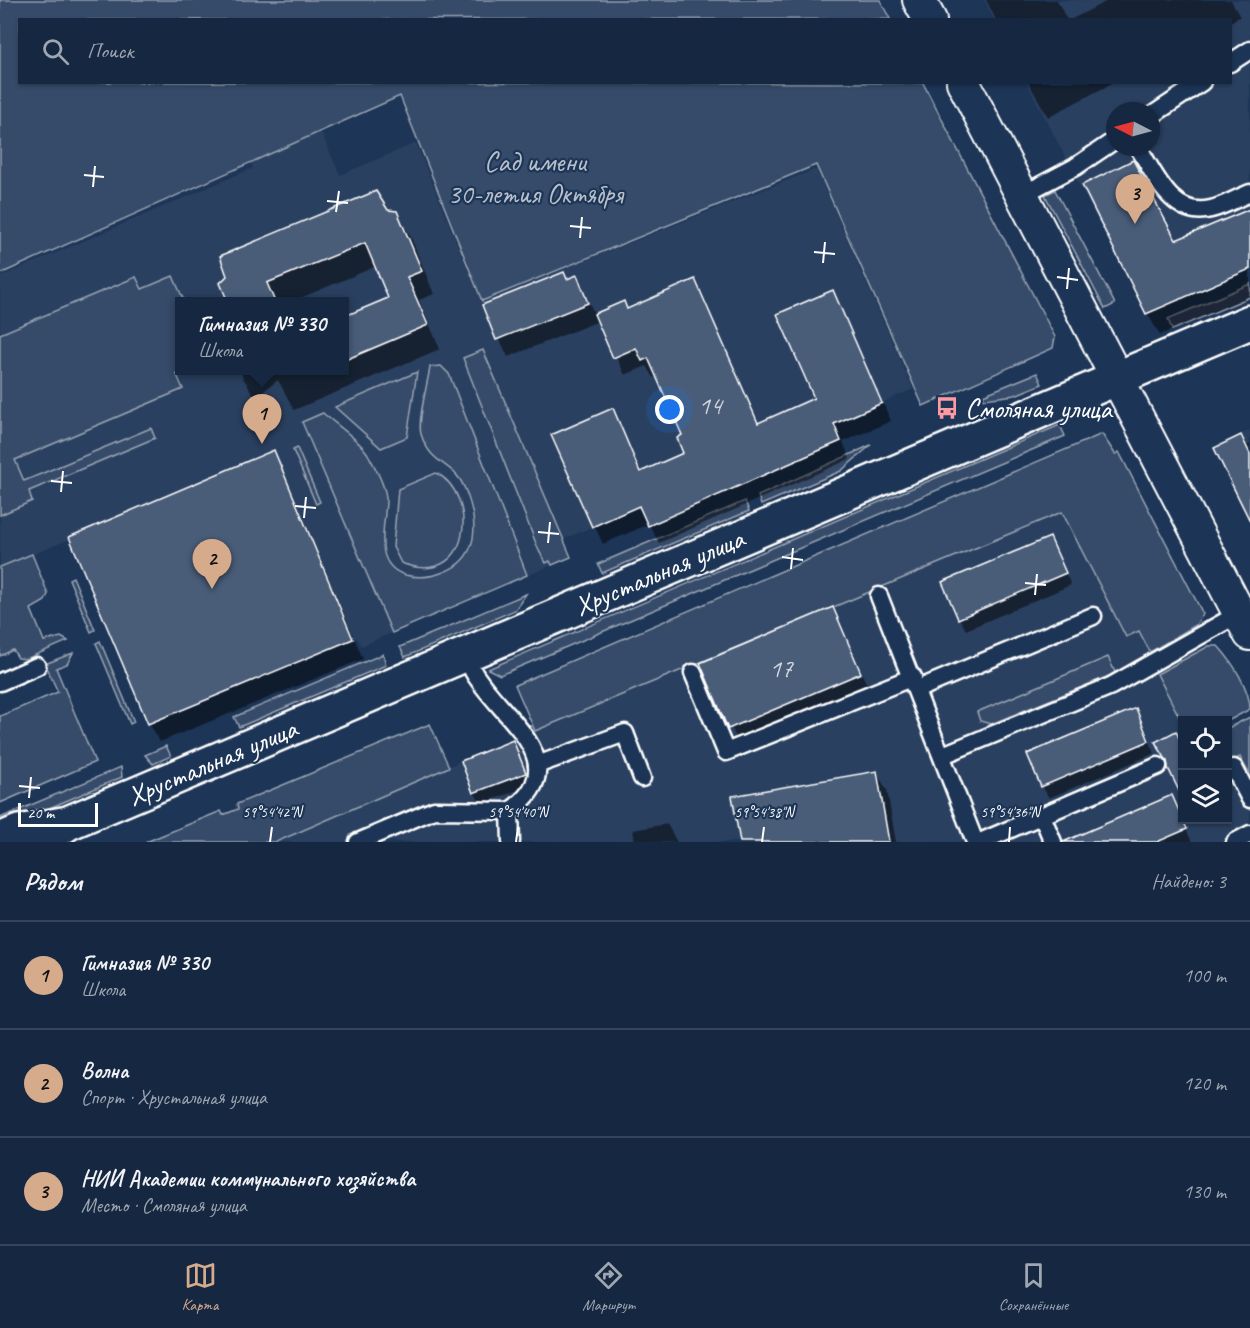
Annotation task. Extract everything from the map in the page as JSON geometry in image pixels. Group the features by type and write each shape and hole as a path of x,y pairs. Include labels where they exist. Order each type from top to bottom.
{"street":[{"path":"919,0 929,18"},
{"path":"964,84 1245,624"},
{"name":"Хрустальная улица","path":"40,842 68,823 1250,322"},
{"name":"Хрустальная улица","path":"0,840 19,832 68,823"}],"lane":[{"path":"1232,62 1250,50"},
{"path":"1160,110 1199,84"},
{"path":"1022,195 1075,167 1106,146"},
{"path":"1144,156 1170,197 1180,207 1194,211 1210,209 1250,193"},
{"path":"879,596 978,842 1158,766"},
{"path":"693,673 726,752 1093,616"},
{"path":"943,755 1111,686 1245,624"},
{"path":"358,842 434,810 510,811 527,798 536,784 537,765 525,735 477,679 466,654"},
{"path":"0,682 37,666"},
{"path":"537,765 625,733 642,778"},
{"path":"1234,768 1250,799"},
{"path":"510,811 511,842"},
{"path":"1042,816 1053,842"},
{"path":"1235,842 1250,834"}],"shaded area":[{"path":"984,0 1250,0 1250,269 1146,314 1028,84 1232,84 1232,18 993,18"},
{"path":"321,132 340,175 416,143 481,302 816,169 913,389 834,424 744,484 648,526 639,507 564,539 571,557 361,646 357,638 148,724 70,539 0,568 0,277 253,168 251,162"},
{"path":"1250,430 1250,524 1212,447"},
{"path":"1112,487 1227,716 1178,716 1178,824 1232,824 1232,725 1250,761 1250,842 269,842"}],"green space":[{"name":"Сад имени 30-летия Октября","path":"0,0 880,0 889,18 18,18 18,84 924,84 1055,337 1053,348 923,406 816,165 482,301 400,96 0,274"},
{"path":"1055,190 1115,304 1105,309 1045,195"},
{"path":"173,276 182,297 175,297 175,375 183,389 15,460 24,481 151,428 155,438 29,491 32,501 0,515 0,334 136,277 142,289"},
{"path":"1250,284 1250,297 1172,330 1168,319"},
{"path":"483,350 571,557 552,565 550,561 546,563 539,551 463,358"},
{"path":"441,366 449,374 527,575 392,633 302,422 323,413 366,451 386,494 384,553 394,570 414,577 441,573 454,567 463,559 473,539 474,527 470,502 460,480 455,473 436,459 425,445 421,434 422,411 430,367"},
{"path":"417,372 407,437 381,448 335,407"},
{"path":"1037,373 1042,384 1015,395 984,399 983,395"},
{"path":"1060,425 1065,436 500,675 488,669"},
{"path":"1102,434 1115,454 1119,452 1203,614 1196,625 1150,652 1139,631 1126,637 1062,512 535,731 515,685"},
{"path":"871,445 841,471 761,505 758,496"},
{"path":"297,448 320,502 316,504 293,450"},
{"path":"436,473 450,484 459,500 463,518 462,536 455,552 443,563 425,568 401,563 393,547 398,489"},
{"path":"745,501 749,511 602,573 598,564"},
{"path":"32,554 48,594 45,601 31,609 44,641 61,637 68,641 26,659 18,658 13,650 0,656 0,567"},
{"path":"73,577 95,630 91,632 69,579"},
{"path":"526,594 515,610 405,657 400,647"},
{"path":"100,641 134,722 130,724 96,643"},
{"path":"1209,646 1218,646 1244,684 1250,709 1232,719 1232,716 1179,716 1157,674"},
{"path":"73,653 67,664 56,668 95,762 0,803 0,716 58,692 45,664"},
{"path":"383,654 386,665 239,727 234,717"},
{"path":"1108,657 1115,672 1109,676 991,724 980,721 977,712"},
{"path":"1250,717 1250,775 1240,757 1232,761 1232,726"},
{"path":"430,724 449,767 276,842 146,842 221,811 223,815 238,809 237,804"},
{"path":"166,746 171,756 153,764 145,755"},
{"path":"121,767 122,777 0,829 0,818"}],"building":[{"path":"1133,160 1176,240 1250,209 1250,269 1146,314 1082,185"},
{"path":"376,191 388,210 397,211 422,271 407,277 428,325 349,358 349,314 388,298 365,243 267,283 273,297 226,297 220,283 227,276 220,256"},
{"path":"564,272 567,279 577,275 588,303 496,340 482,305"},
{"path":"695,279 758,423 814,398 777,314 833,290 882,403 834,424 841,441 648,526 639,506 592,527 551,435 613,408 640,472 683,453 677,438 682,435 648,358 642,361 636,348 613,358 594,314 624,301 627,309"},
{"path":"1241,435 1250,454 1250,521 1214,448"},
{"path":"274,450 353,639 148,724 69,537"},
{"path":"1050,537 1066,573 958,619 942,582"},
{"path":"833,607 861,673 728,729 700,663"},
{"path":"1136,708 1149,741 1041,787 1027,754"},
{"path":"1176,731 1178,736 1178,789 1167,761 1155,742"},
{"path":"513,740 526,773 473,793 461,761"},
{"path":"877,771 889,842 740,842 732,796"},
{"path":"1172,795 1178,809 1178,824 1185,824 1187,829 1157,842 1063,842"}],"place":[{"name":"НИИ Академии коммунального хозяйства","path":"1135,224"},
{"name":"Смоляная улица","path":"947,408"},
{"name":"Гимназия № 330","path":"262,444"},
{"name":"Волна","path":"212,589"}]}
